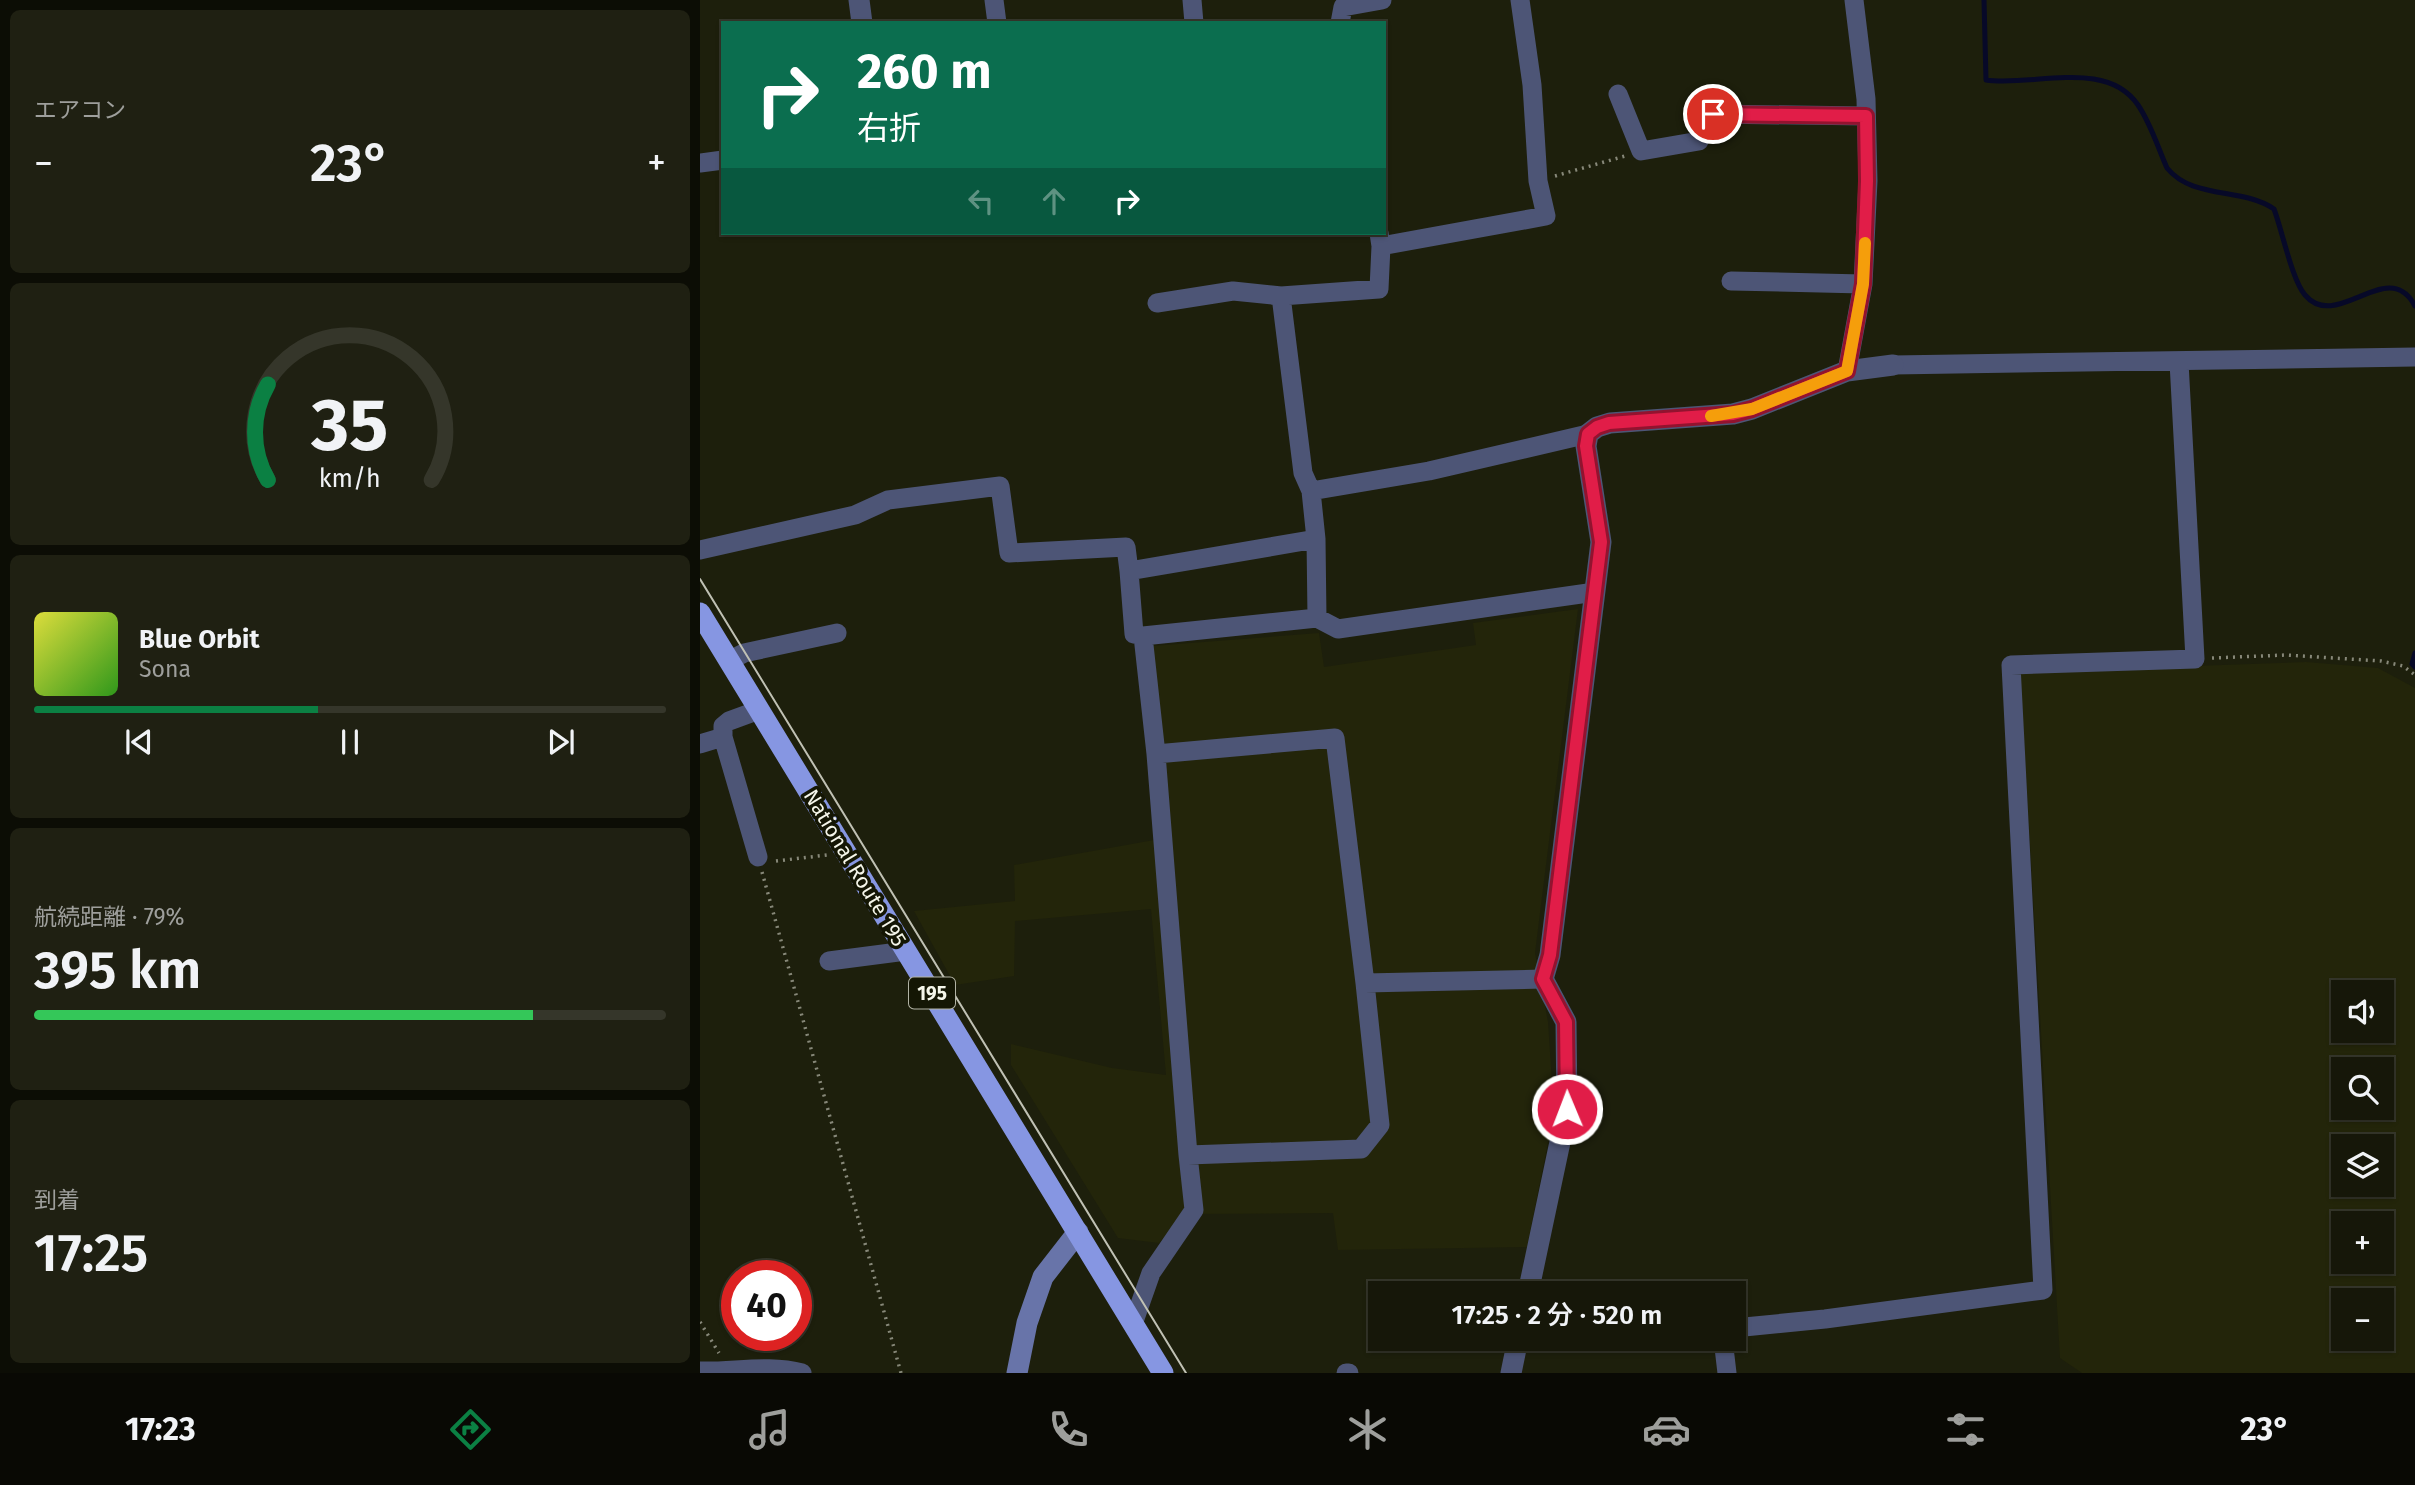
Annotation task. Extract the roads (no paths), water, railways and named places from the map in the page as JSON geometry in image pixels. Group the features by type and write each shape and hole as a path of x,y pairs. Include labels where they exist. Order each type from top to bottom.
{"highway":[{"name":"National Route 195","path":"700,613 1163,1373"}],"main road":[{"path":"1017,1373 1027,1323 1043,1277 1078,1233"}],"street":[{"path":"859,0 862,21"},
{"path":"994,0 997,21"},
{"path":"1192,0 1194,21"},
{"path":"1340,21 1343,7 1382,0"},
{"path":"1157,303 1233,291 1281,296 1379,289 1380,240 1546,216 1538,181 1532,85 1520,0"},
{"path":"1847,371 1863,284 1867,181 1866,116 1854,0"},
{"path":"1618,94 1641,152 1699,141 1713,114 1866,116"},
{"path":"700,163 721,160"},
{"path":"1731,281 1863,284"},
{"path":"1281,296 1303,473 1311,491 1316,539 1317,618"},
{"path":"1311,491 1429,471 1588,434 1609,423 1697,418 1752,409 1847,371 1893,365 2414,357"},
{"path":"1746,1327 2043,1290 2011,665 2195,659 2179,362"},
{"path":"1531,1281 1567,1109 1566,1022 1543,979 1550,955 1601,542 1586,446 1588,434"},
{"path":"700,550 855,515 888,500 1000,486 1009,553 1126,547 1134,634 1143,636 1317,618 1338,629 1595,592"},
{"path":"1129,571 1316,539"},
{"path":"729,661 744,653 837,633"},
{"path":"1133,1324 1151,1273 1194,1210 1156,754 1143,636"},
{"path":"759,860 723,737 723,726 729,721 760,710"},
{"path":"700,744 723,737"},
{"path":"1156,754 1335,737 1380,1125 1361,1149 1188,1155"},
{"path":"829,961 906,951"},
{"path":"1365,983 1543,979"},
{"path":"1511,1373 1516,1351"},
{"path":"1724,1351 1727,1373"},
{"path":"700,1371 761,1368 796,1372"}],"waterway":[{"path":"1984,0 1986,80 2088,78 2107,82 2124,91 2138,105 2151,128 2167,168 2178,178 2190,185 2247,198 2274,209 2292,267 2305,295 2318,304 2332,306 2377,290 2391,288 2404,292 2415,306"},
{"path":"2415,653 2412,664 2415,667"}],"tram line":[{"path":"700,579 1186,1373"}]}
